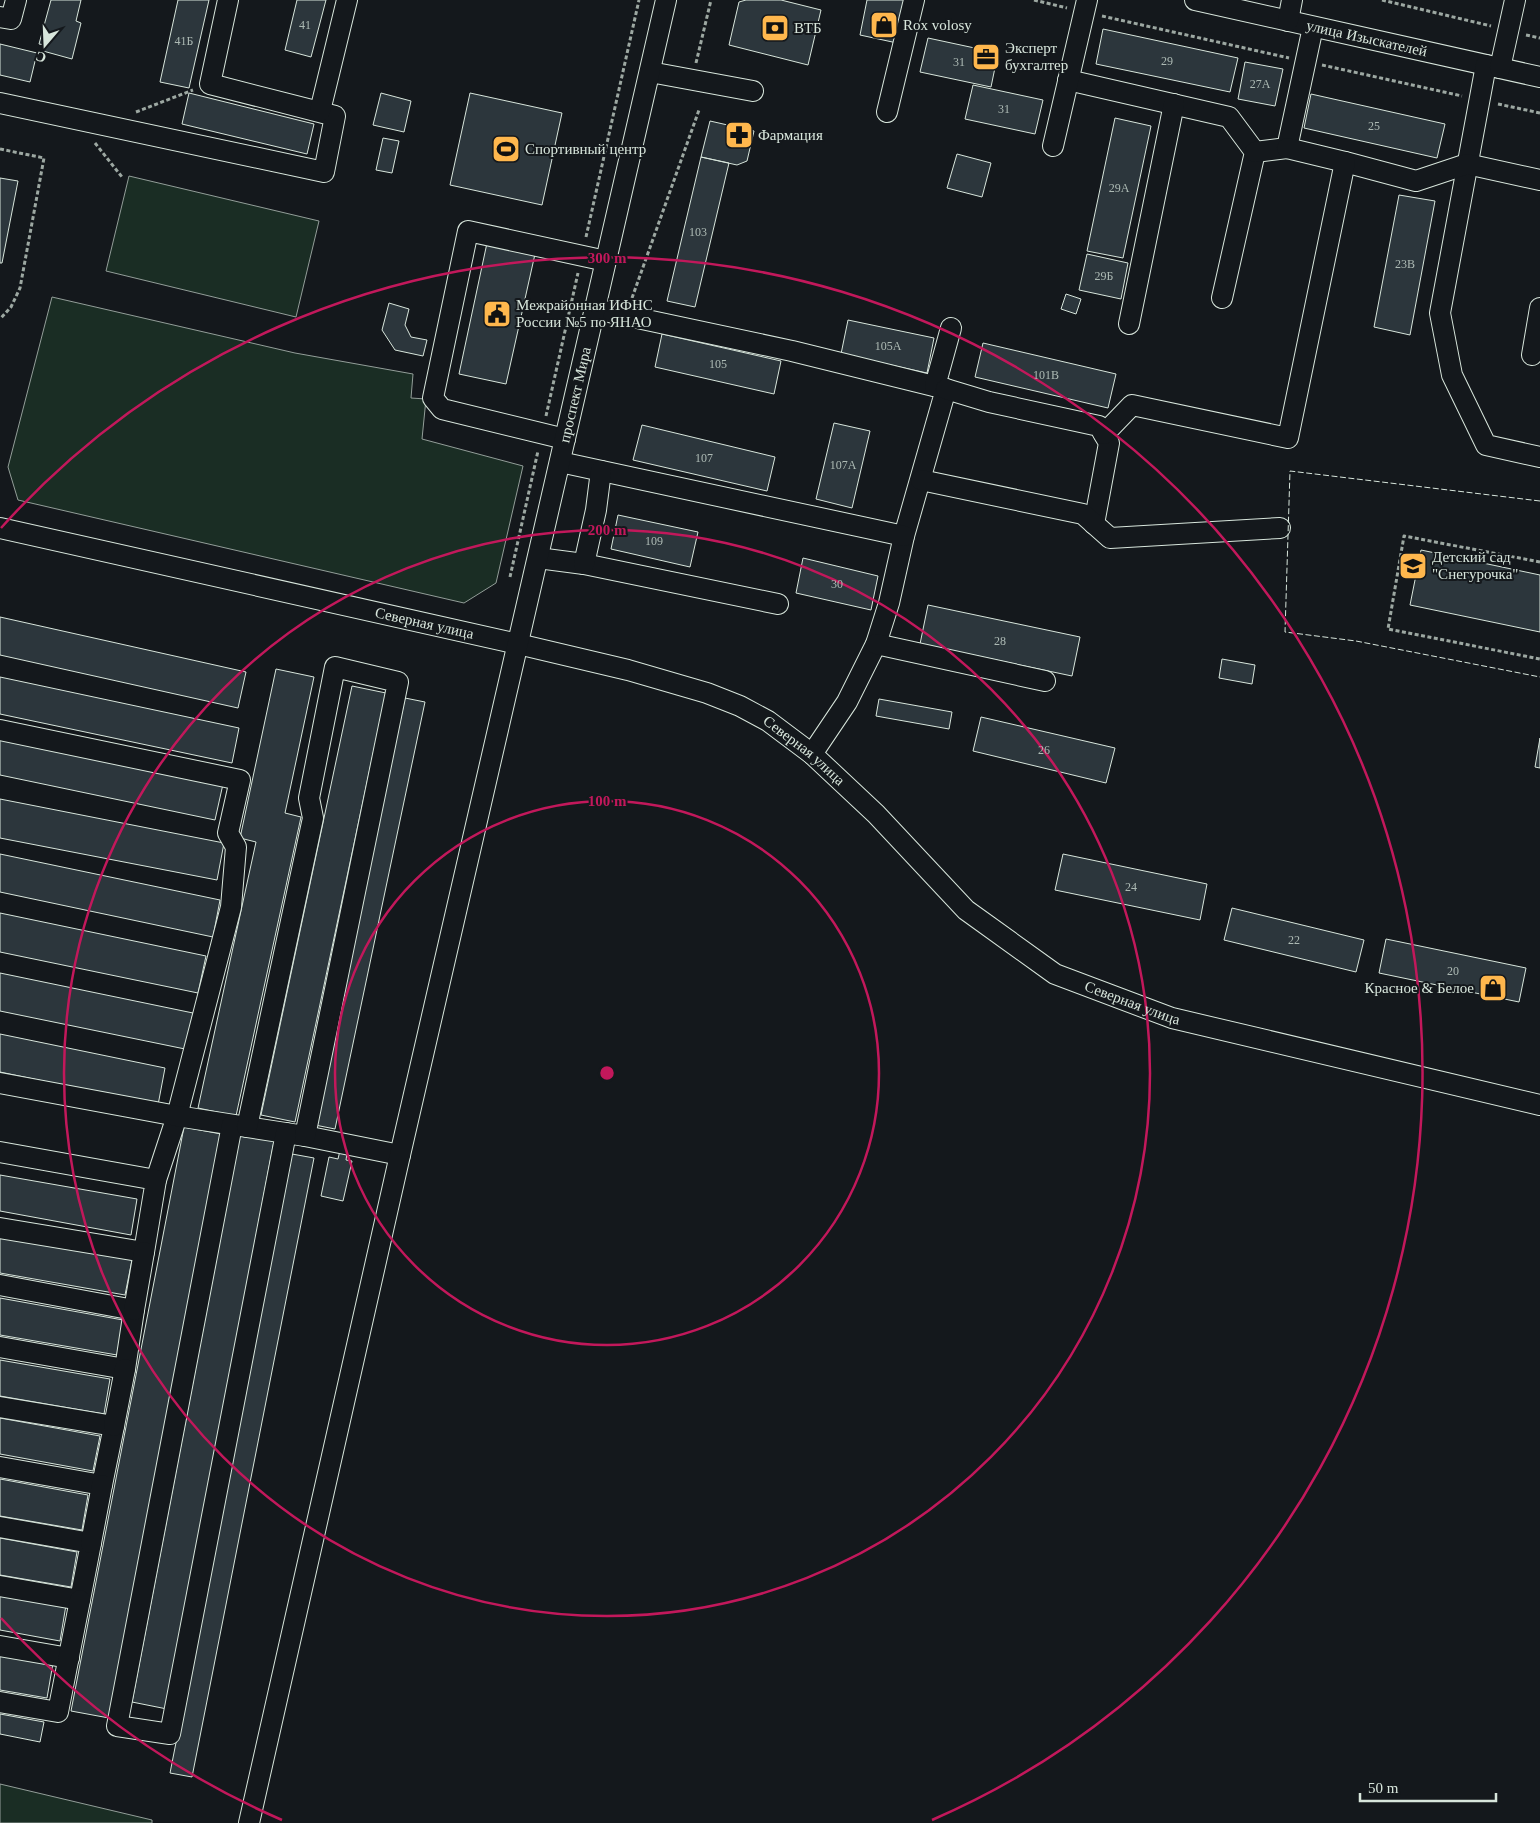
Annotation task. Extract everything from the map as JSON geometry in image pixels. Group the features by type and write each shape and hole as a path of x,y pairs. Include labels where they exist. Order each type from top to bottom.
{"street":[{"path":"0,16 11,19 16,0"},
{"path":"0,103 324,172 336,116 210,84 228,0"},
{"path":"320,111 347,0"},
{"name":"проспект Мира","path":"249,1823 400,1155 666,0"},
{"path":"887,112 914,0"},
{"path":"1052,146 1088,0"},
{"path":"1288,21 1292,0"},
{"path":"1516,0 1509,31 1493,66 1467,164 1440,313 1452,375 1486,445 1540,456"},
{"name":"улица Изыскателей","path":"1200,1 1540,76"},
{"path":"1287,148 1313,27"},
{"path":"650,72 692,78 753,91"},
{"path":"1068,80 1229,117 1255,152 1222,298"},
{"path":"1129,324 1174,104"},
{"path":"1255,152 1287,148 1416,181 1467,164 1540,180"},
{"path":"1104,434 1132,405 1288,438 1345,162"},
{"path":"565,439 442,409 433,398 468,231 606,261"},
{"path":"1532,355 1540,308"},
{"path":"595,309 792,351 988,402 1099,426 1109,443 1094,524"},
{"path":"812,754 847,702 876,644 889,603 904,536 921,480 951,328"},
{"path":"560,462 904,536"},
{"path":"584,564 596,510 601,471"},
{"path":"921,480 1083,514 1110,538 1280,528"},
{"name":"Северная улица","path":"0,528 518,644 628,670 707,693 740,706 768,721 812,754 876,814 966,910 1055,974 1172,1018 1540,1105"},
{"path":"538,558 584,564 778,604"},
{"path":"876,644 1045,681"},
{"path":"335,667 398,682 296,1135 170,1734 117,1726 240,1126 313,818 309,798 335,667"},
{"path":"0,730 240,780 228,833 236,847 231,907 178,1116 156,1180 125,1369 58,1712 0,1702"},
{"path":"0,1083 400,1155"},
{"path":"0,1152 156,1180"},
{"path":"0,1228 144,1252"},
{"path":"0,1284 134,1310"},
{"path":"0,1347 125,1369"},
{"path":"0,1407 114,1426"},
{"path":"0,1468 102,1485"},
{"path":"0,1527 91,1543"},
{"path":"0,1586 80,1600"},
{"path":"0,1646 69,1658"}],"path":[{"path":"510,577 639,0"},
{"path":"692,78 711,0"},
{"path":"1382,0 1540,38"},
{"path":"626,316 699,110"},
{"path":"0,149 44,158 20,288 11,307 0,320"},
{"path":"1540,562 1404,536 1388,629 1540,659"}],"green space":[{"path":"129,176 319,221 296,317 106,271"},
{"path":"52,297 295,353 413,374 411,398 426,399 422,439 523,466 496,583 464,603 18,500 8,467"},
{"path":"0,1784 152,1820 152,1823 0,1823"}],"building":[{"path":"51,0 81,0 76,21 81,23 72,59 43,51 45,45 39,44"},
{"path":"178,0 209,0 189,88 160,82"},
{"path":"297,0 326,0 311,57 285,50"},
{"name":"ВТБ","path":"746,0 781,0 821,10 808,65 729,45 739,2"},
{"path":"867,0 906,0 897,43 860,35"},
{"path":"1103,29 1238,58 1230,92 1096,64"},
{"path":"928,38 998,53 991,87 920,72"},
{"path":"0,44 37,53 30,82 0,75"},
{"path":"1245,62 1283,69 1275,106 1238,99"},
{"path":"973,85 1043,100 1035,134 965,119"},
{"path":"189,93 314,124 307,154 182,124"},
{"path":"381,93 411,101 404,132 373,125"},
{"name":"Спортивный центр","path":"470,93 562,113 542,205 450,185"},
{"path":"1311,94 1445,124 1437,158 1304,128"},
{"path":"1115,118 1151,126 1123,258 1087,251"},
{"path":"710,121 754,131 747,161 737,165 701,157"},
{"path":"383,138 399,141 392,173 376,170"},
{"path":"957,154 991,163 982,197 947,188"},
{"path":"701,157 729,163 695,307 667,301"},
{"path":"0,178 18,181 2,263 0,263"},
{"path":"1399,195 1435,201 1410,335 1374,327"},
{"name":"Межрайонная ИФНС России №5 по ЯНАО","path":"487,243 535,254 506,384 459,374"},
{"path":"1087,254 1128,263 1121,299 1079,290"},
{"path":"1066,294 1081,299 1076,314 1061,309"},
{"path":"389,303 409,309 405,325 411,337 427,340 423,356 395,350 382,330"},
{"path":"848,320 934,338 927,373 841,354"},
{"path":"662,334 781,361 774,394 655,367"},
{"path":"983,343 1116,374 1108,408 975,377"},
{"path":"834,423 870,431 852,508 816,499"},
{"path":"642,425 775,457 767,491 633,460"},
{"path":"618,515 698,532 690,567 611,549"},
{"path":"1421,550 1540,575 1540,632 1410,605"},
{"path":"803,558 878,576 871,610 796,593"},
{"path":"928,605 1080,637 1072,676 920,644"},
{"path":"0,617 246,672 238,708 0,655"},
{"path":"1222,659 1255,665 1252,684 1219,678"},
{"path":"276,669 314,677 285,813 301,817 236,1116 198,1108 256,842 240,838"},
{"path":"0,677 239,728 232,763 0,714"},
{"path":"352,686 386,693 295,1122 261,1115"},
{"path":"405,698 425,702 335,1129 315,1125"},
{"path":"879,699 952,712 949,729 876,716"},
{"path":"981,717 1115,748 1106,783 973,751"},
{"path":"0,737 223,784 215,820 0,775"},
{"path":"1540,738 1540,768 1535,767"},
{"path":"0,799 224,843 217,880 0,838"},
{"path":"0,854 220,900 213,937 0,892"},
{"path":"1063,854 1207,884 1200,920 1055,890"},
{"path":"1232,908 1364,940 1356,972 1224,940"},
{"path":"0,913 206,956 198,993 0,952"},
{"path":"1386,939 1526,968 1519,1002 1379,973"},
{"path":"0,973 193,1013 185,1049 0,1011"},
{"path":"0,1034 165,1068 158,1105 0,1072"},
{"path":"184,1127 221,1134 109,1718 71,1711"},
{"path":"240,1135 274,1141 167,1709 132,1702"},
{"path":"341,1146 348,1147 346,1160 352,1161 343,1201 321,1196 329,1157 338,1159"},
{"path":"292,1154 314,1158 192,1777 170,1773"},
{"path":"0,1175 137,1199 131,1235 0,1211"},
{"path":"0,1236 132,1260 125,1295 0,1273"},
{"path":"0,1298 123,1320 117,1355 0,1335"},
{"path":"0,1360 110,1379 104,1414 0,1396"},
{"path":"0,1418 100,1436 93,1471 0,1454"},
{"path":"0,1479 88,1495 82,1530 0,1516"},
{"path":"0,1538 77,1552 71,1587 0,1575"},
{"path":"0,1594 66,1605 60,1641 0,1630"},
{"path":"0,1654 53,1663 47,1698 0,1690"},
{"path":"0,1714 44,1722 40,1742 0,1734"}],"fence":[{"path":"1540,501 1290,471 1285,632 1356,641 1540,677"}],"place":[{"name":"Rox volosy","path":"884,25"},
{"name":"ВТБ","path":"775,28"},
{"name":"Эксперт бухгалтер","path":"986,57"},
{"name":"Фармация","path":"739,135"},
{"name":"Спортивный центр","path":"506,149"},
{"name":"Межрайонная ИФНС России №5 по ЯНАО","path":"497,314"},
{"name":"Детский сад \"Снегурочка\"","path":"1413,566"},
{"name":"Красное & Белое","path":"1493,988"}]}
